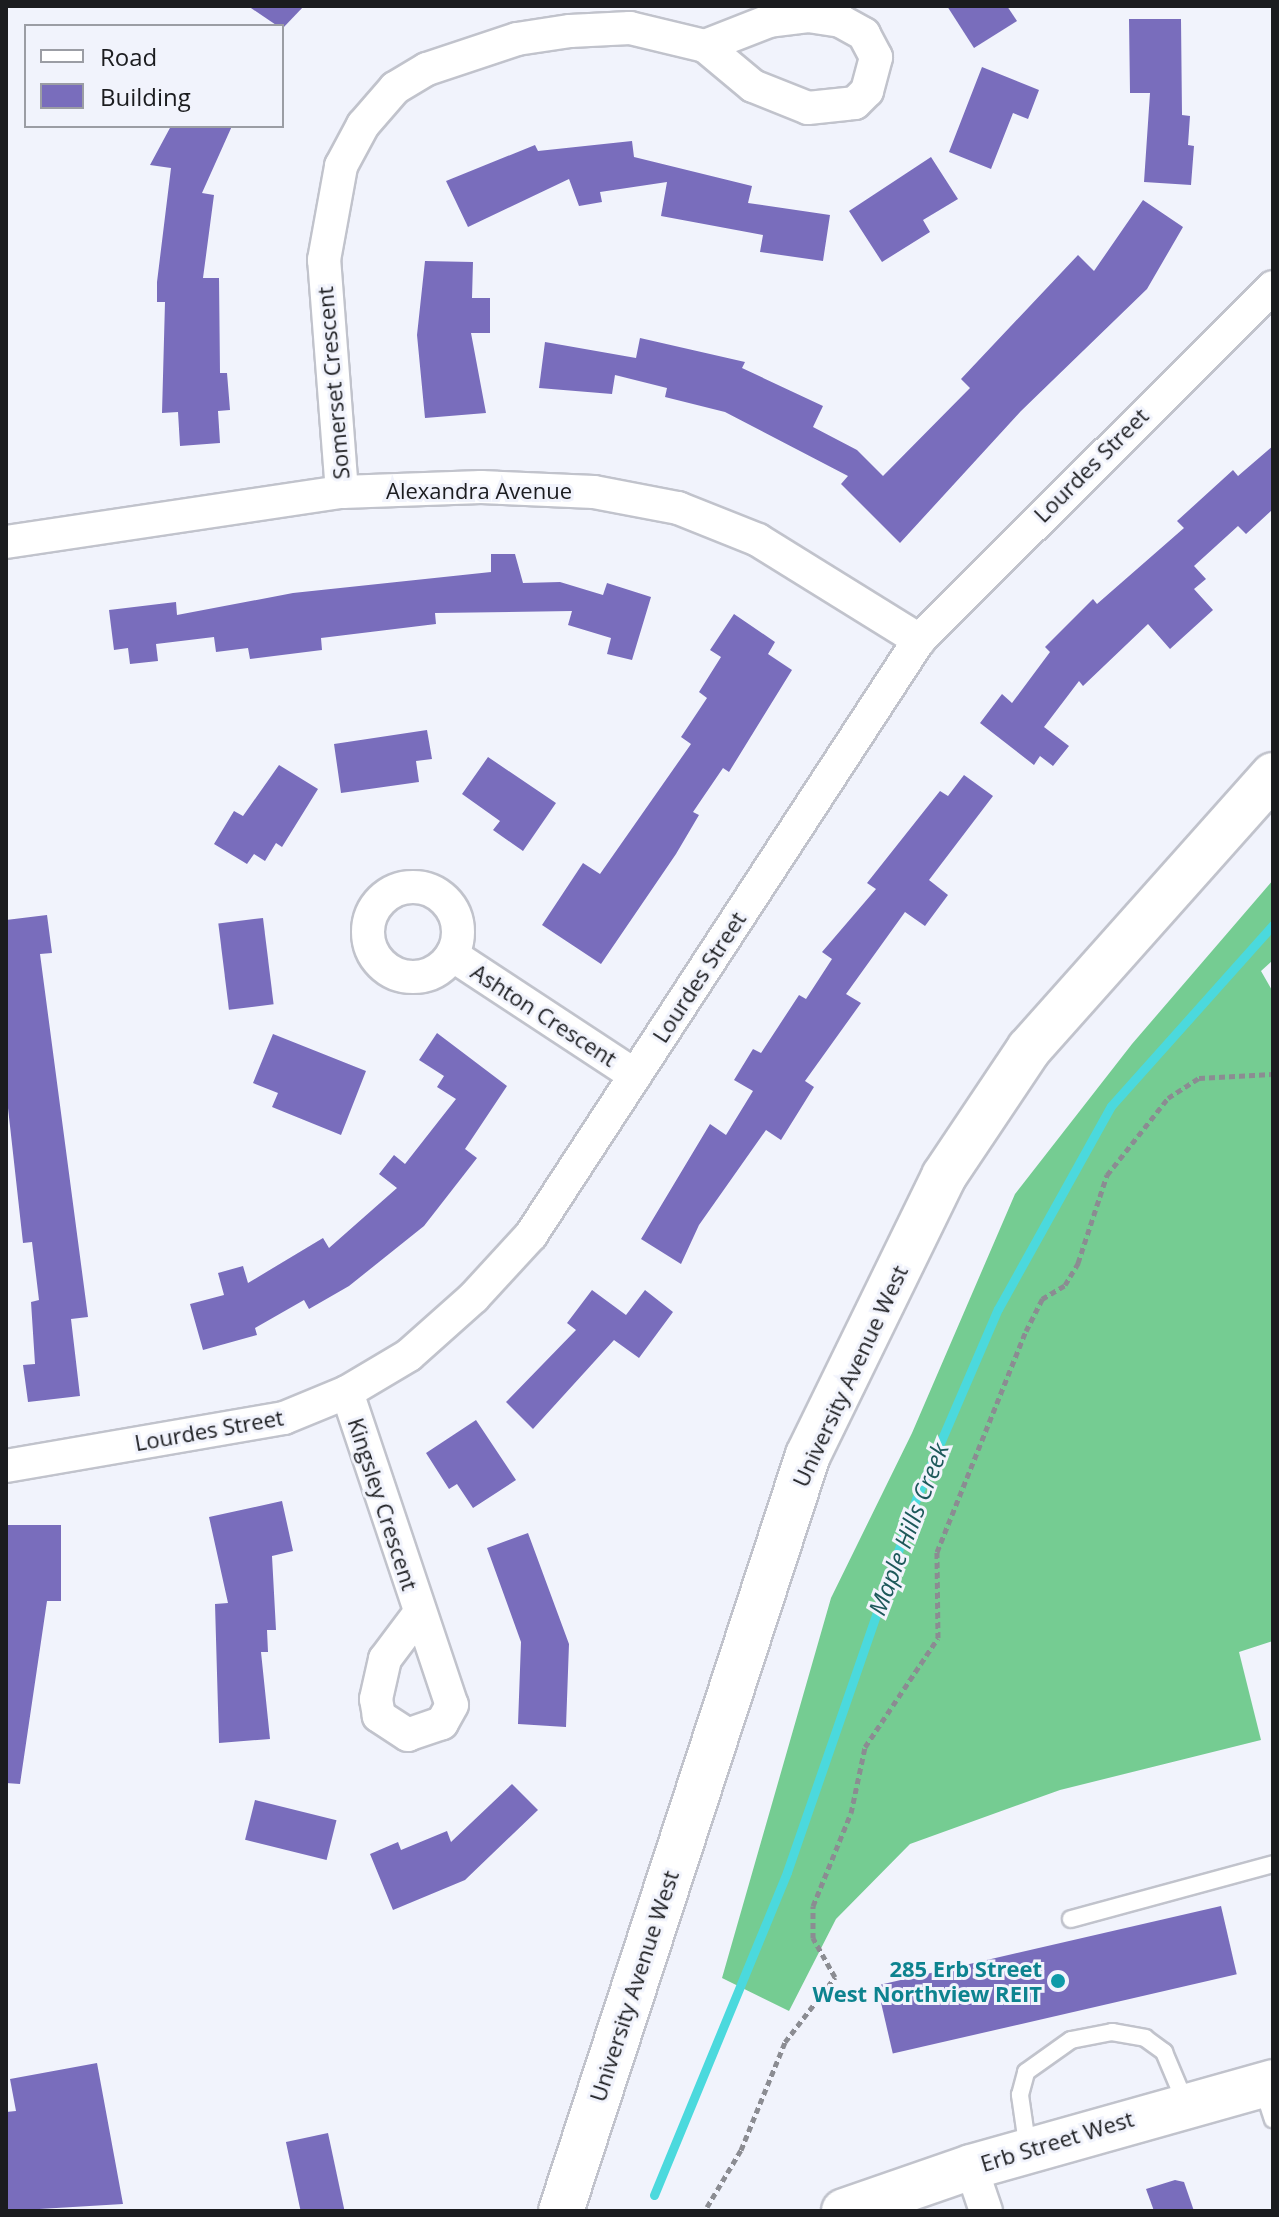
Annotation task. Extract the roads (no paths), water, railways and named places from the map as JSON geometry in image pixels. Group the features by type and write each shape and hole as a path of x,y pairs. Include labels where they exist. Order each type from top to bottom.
{"main road":[{"name":"University Avenue West","path":"561,2211 808,1455 944,1176 1029,1049 1273,775"},
{"name":"Erb Street West","path":"844,2211 971,2167 1186,2104 1269,2095"}],"street":[{"name":"Somerset Crescent","path":"342,492 324,260 341,166 363,125 395,88 427,69 517,39 630,28 705,46 753,86 808,108 855,103 867,91 876,57 864,34 841,21 808,16 769,21 705,46"},
{"name":"Lourdes Street","path":"6,1466 284,1418 347,1392 409,1355 512,1256 635,1075 919,640 1273,287"},
{"name":"Alexandra Avenue","path":"6,542 342,492 481,487 594,492 678,508 758,540 919,640"},
{"name":"Ashton Crescent","path":"452,955 635,1075"},
{"name":"Kingsley Crescent","path":"347,1392 418,1615"},
{"path":"971,2167 986,2211"}],"lane":[{"path":"1071,1919 1273,1864"},
{"path":"1028,2150 1020,2095 1026,2072 1071,2040 1112,2032 1145,2038 1164,2052 1186,2104"}],"waterway":[{"name":"Maple Hills Creek","path":"654,2195 787,1872 916,1499 998,1309 1111,1106 1273,925"}],"place":[{"name":"285 Erb Street West Northview REIT","path":"1058,1981"}]}
